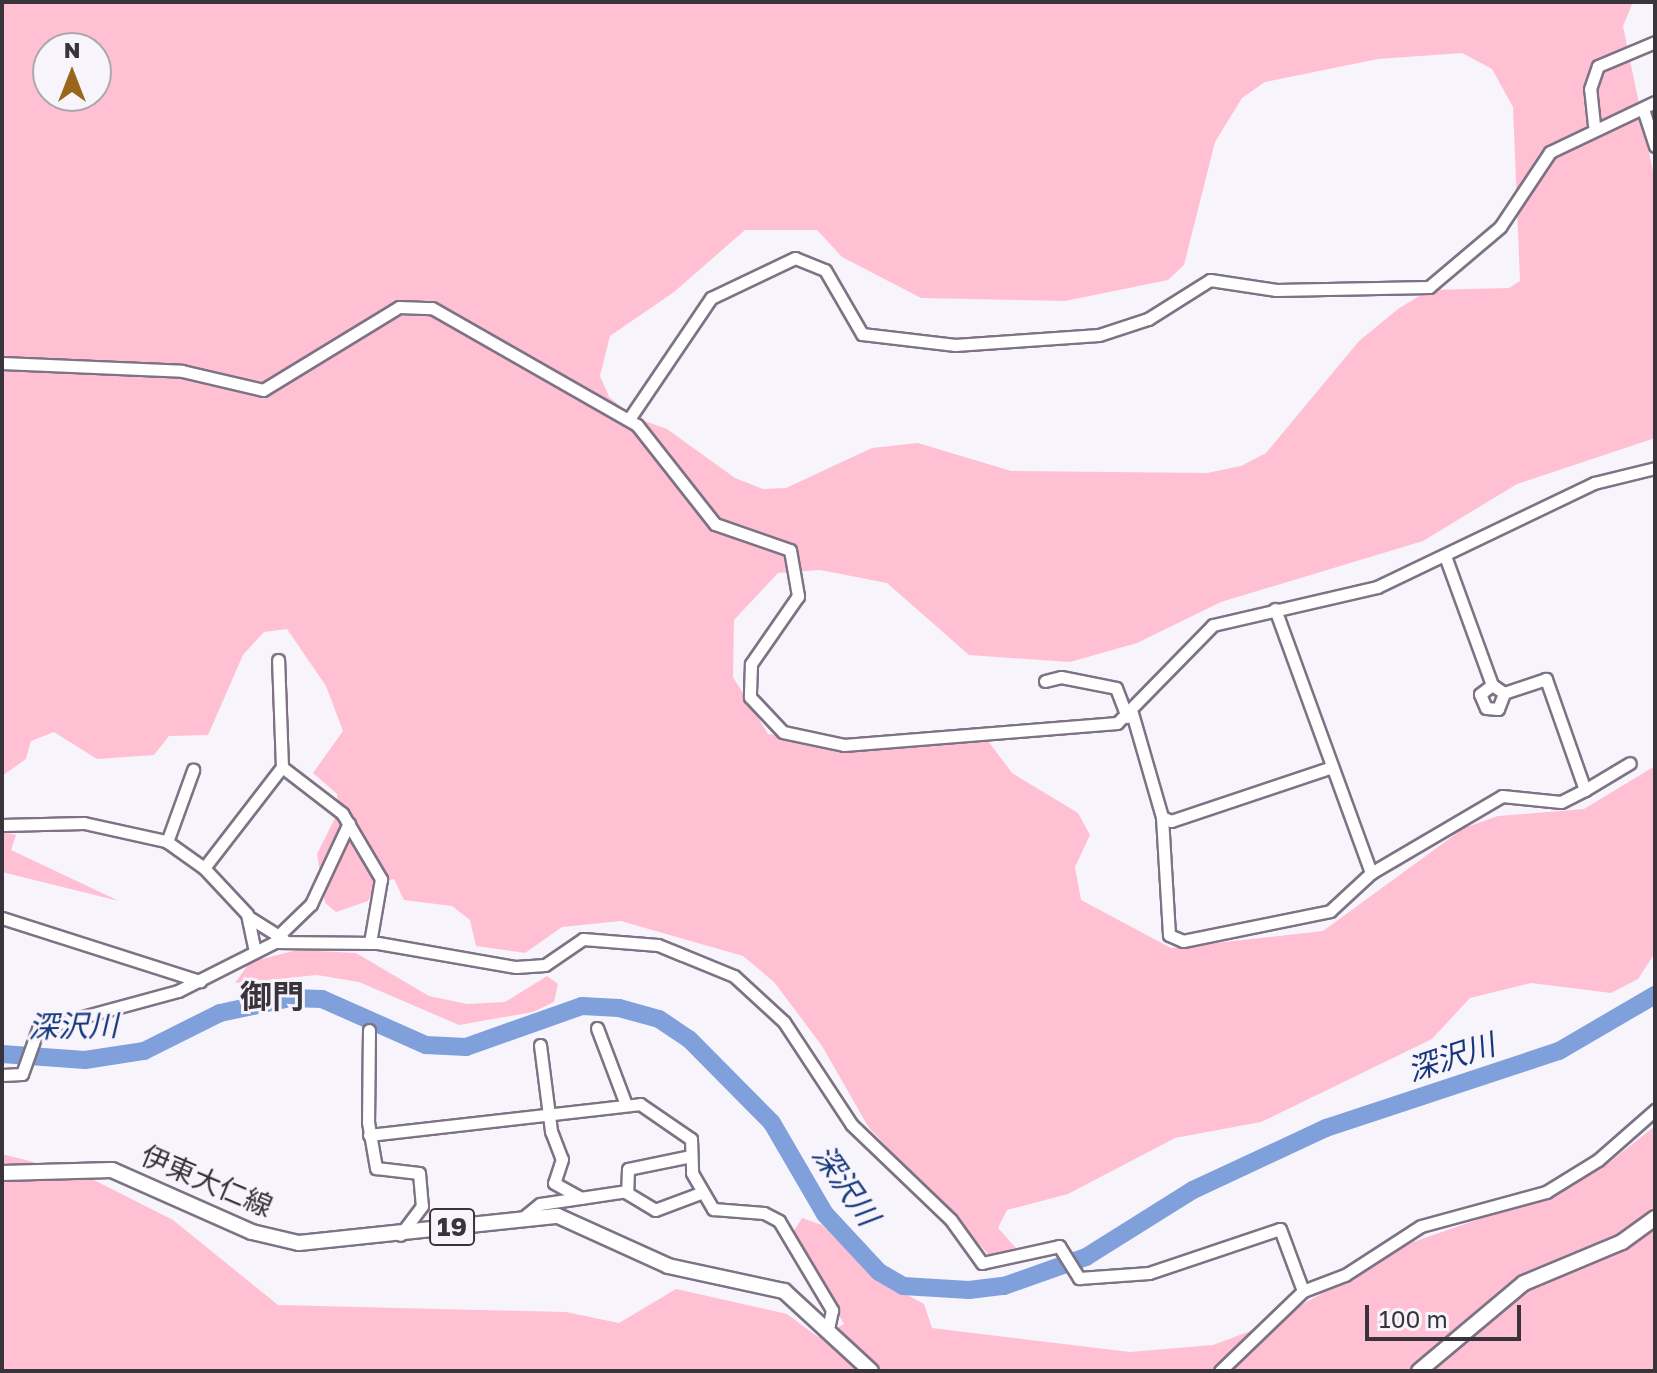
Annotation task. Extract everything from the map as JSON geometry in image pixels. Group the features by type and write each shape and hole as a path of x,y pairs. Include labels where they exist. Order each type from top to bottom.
{"main road":[{"name":"伊東大仁線","path":"2,1173 112,1170 280,1240 400,1235 525,1216 573,1219 656,1262 784,1291 871,1371"},
{"path":"1419,1371 1524,1283 1622,1242 1655,1218"}],"street":[{"path":"1594,125 1590,89 1598,66 1655,42"},
{"path":"629,419 711,298 795,258 825,270 862,334 955,345 1099,335 1148,319 1210,280 1276,290 1429,287 1500,227 1550,152 1594,125 1655,102"},
{"path":"1643,109 1655,146"},
{"path":"2,363 182,371 263,390 345,334 413,303 594,394 629,419 676,464 715,524 774,539 796,559 796,602 758,652 748,679 755,708 783,732 844,745 904,745 1106,727 1129,715 1197,635 1227,618 1355,595 1445,556 1594,483 1655,468"},
{"path":"1445,556 1492,685 1504,693"},
{"path":"1275,609 1371,873"},
{"path":"204,868 282,767 278,660"},
{"path":"1045,681 1061,677 1116,688 1129,715 1162,817 1173,942 1330,911 1371,873 1502,796 1561,802 1630,763"},
{"path":"1504,693 1546,679 1585,790"},
{"path":"1492,685 1480,694 1486,708 1498,709 1504,693"},
{"path":"282,767 349,823 381,879 370,943"},
{"path":"1162,817 1189,819 1332,767"},
{"path":"167,842 193,770"},
{"path":"2,825 84,823 167,842 204,868 250,918 281,939"},
{"path":"281,939 311,904 349,823"},
{"path":"2,918 201,981"},
{"path":"250,918 254,948"},
{"path":"2,1075 22,1074 30,1039 102,1007 201,981 254,948 281,939 370,943 516,967 556,960 583,939 658,945 734,976 784,1022 852,1125 951,1220 982,1263 1061,1248 1076,1273 1149,1273 1280,1229 1303,1291"},
{"path":"597,1028 625,1102"},
{"path":"369,1030 369,1135 378,1172 419,1173 422,1206 400,1235"},
{"path":"540,1045 549,1112 562,1159 554,1183 581,1198"},
{"path":"369,1135 625,1102 685,1132 703,1192 717,1211 764,1213 779,1221 832,1310 828,1329"},
{"path":"1220,1371 1303,1291 1345,1275 1421,1226 1546,1192 1598,1160 1655,1110"},
{"path":"627,1191 628,1169 691,1156"},
{"path":"525,1216 540,1204 627,1191 655,1210 703,1192"}],"shaded area":[{"path":"2,2 1633,2 1623,26 1655,181 1655,438 1517,484 1423,541 1221,602 1137,643 1070,662 969,655 887,583 820,570 778,573 734,620 733,677 768,734 834,744 975,735 988,741 1012,773 1078,813 1090,835 1075,867 1081,900 1171,948 1323,931 1464,828 1498,816 1584,809 1655,766 1655,953 1638,979 1611,993 1531,983 1470,998 1432,1039 1261,1122 1175,1138 1068,1194 1007,1210 998,1228 1016,1248 989,1255 869,1128 822,1046 774,982 743,956 621,921 562,927 525,953 476,946 470,920 452,906 404,900 394,879 377,883 368,901 336,912 325,903 317,854 338,812 337,794 313,773 343,731 326,686 287,629 264,632 243,655 208,735 169,736 154,755 97,759 54,732 31,741 26,759 2,776","holes":["1462,53 1492,69 1513,107 1520,281 1509,288 1429,290 1398,309 1359,341 1266,453 1241,466 1207,473 1011,471 918,443 872,448 786,488 763,489 735,478 667,429 633,417 609,397 600,376 610,336 674,292 745,230 817,230 842,257 921,298 1065,301 1168,280 1184,265 1215,142 1242,98 1265,82 1378,59"]},
{"path":"2,832 16,835 11,850 119,901 2,872"},
{"path":"297,950 356,953 429,996 467,1004 505,1002 547,976 558,984 554,1002 533,1012 459,1025 359,982 317,975 235,983 250,962"},
{"path":"1655,1126 1655,1371 2,1371 2,1154 84,1175 173,1220 278,1305 566,1312 619,1323 676,1289 787,1314 818,1337 844,1324 792,1234 802,1218 822,1225 878,1279 924,1304 932,1328 1130,1352 1213,1345 1264,1326 1413,1242 1520,1205 1607,1164"}],"waterway":[{"name":"深沢川","path":"2,1054 85,1060 144,1051 220,1013 290,998 322,999 426,1045 466,1047 582,1006 619,1008 659,1019 689,1039 772,1123 825,1214 879,1272 903,1286 969,1290 1004,1286 1086,1257 1193,1190 1326,1128 1559,1051 1655,995"}],"district":[{"name":"御門","path":"272,996"}]}
